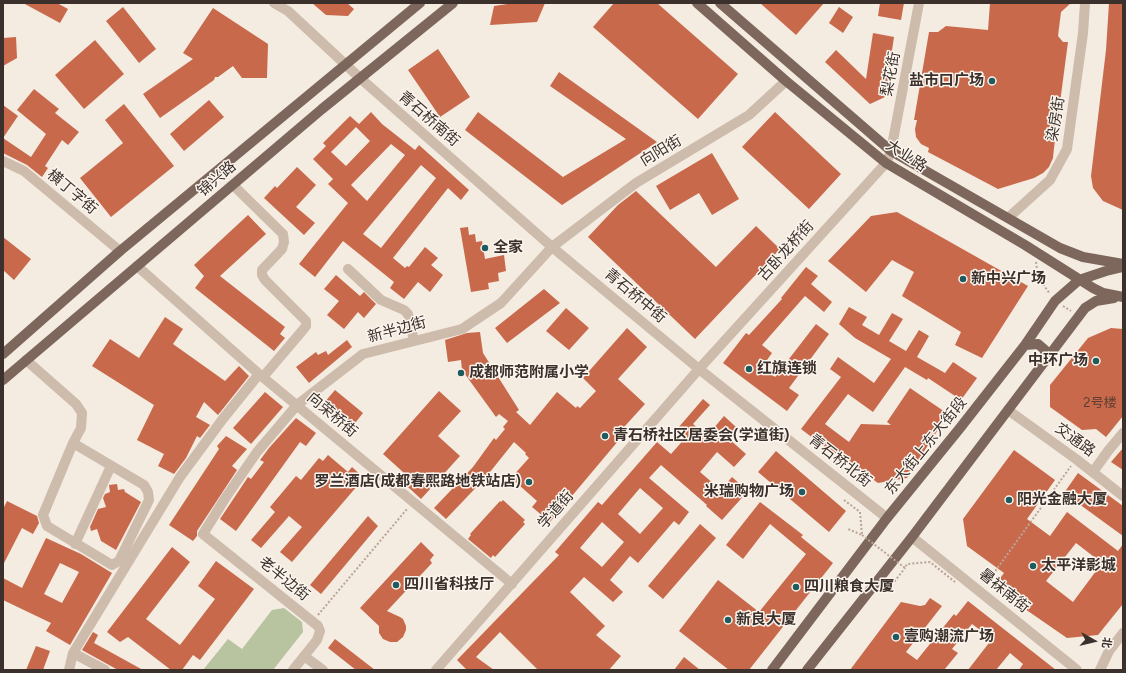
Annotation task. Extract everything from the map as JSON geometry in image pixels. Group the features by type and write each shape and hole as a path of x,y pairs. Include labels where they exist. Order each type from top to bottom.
{"main road":[{"name":"锦兴路","path":"3,354 120,251 420,3"},
{"name":"锦兴路","path":"3,380 322,109 453,3"},
{"name":"大业路","path":"697,3 786,81 886,163 1035,251 1079,280 1103,293 1123,297"},
{"name":"大业路","path":"720,3 891,151 1060,248 1083,257 1123,264"},
{"name":"东大街上东大街段","path":"772,670 887,518 1025,345 1055,301 1079,280 1106,271 1123,268"},
{"path":"807,670 912,537 1085,308 1096,301 1108,298 1123,297"},
{"path":"1025,345 1038,344 1042,347 1045,350 1045,361"}],"street":[{"name":"青石桥南街","path":"274,3 291,7 345,65 552,247"},
{"name":"梨花街","path":"891,151 920,3"},
{"name":"染房街","path":"1008,218 1050,180 1067,149 1083,33 1085,3"},
{"name":"向阳街","path":"552,247 636,183 749,115 786,81"},
{"name":"古卧龙桥街","path":"699,369 886,163 891,151"},
{"name":"横丁字街","path":"3,161 24,171 120,251"},
{"path":"69,670 73,653 180,477 222,420 306,326 306,321 265,280 262,275 262,270 282,249 284,242 283,234 233,185"},
{"name":"新半边街","path":"203,534 257,452 296,405 363,354 462,329 501,303 552,247"},
{"name":"青石桥中街","path":"552,247 699,369"},
{"name":"向荣桥街","path":"137,266 296,405 512,584"},
{"path":"348,269 381,300 404,310 408,314 414,341"},
{"path":"26,360 76,404 82,413 81,428 73,443 43,515 47,526 112,565 119,561 149,500 148,492 144,486 73,443"},
{"name":"青石桥北街","path":"699,369 887,518"},
{"name":"学道街","path":"436,670 699,369"},
{"name":"交通路","path":"1008,410 1076,459 1123,496"},
{"path":"1093,472 1123,433"},
{"path":"75,544 111,466"},
{"name":"老半边街","path":"203,534 318,626 320,631 317,640 304,656"},
{"name":"暑袜南街","path":"912,537 1077,670"},
{"path":"1100,670 1108,652 1123,633"},
{"path":"73,653 105,670"},
{"path":"293,670 304,656 323,670"}],"path":[{"path":"1035,251 1038,277 1055,301 1079,316"},
{"path":"980,592 1076,459"},
{"path":"844,500 860,512 862,535"},
{"path":"312,622 413,502"},
{"path":"848,529 862,535 905,568"},
{"path":"887,592 907,564 930,562 955,582"}],"green space":[{"path":"284,608 302,622 303,632 273,670 203,670 228,639 242,649 272,610"}],"building":[{"path":"23,3 57,3 68,9 60,23"},
{"path":"312,3 347,3 354,9 348,16 326,15"},
{"path":"514,3 545,3 537,22 490,25 494,6"},
{"path":"614,3 657,3 738,74 698,119 593,27"},
{"path":"760,3 824,3 796,35"},
{"path":"880,3 904,3 901,20 878,16"},
{"name":"盐市口广场","path":"990,3 1071,3 1061,12 1058,36 1063,42 1068,42 1053,158 1049,167 1043,173 1034,178 998,189 928,152 929,148 921,144 916,137 915,129 917,120 914,120 929,32 938,32 946,26 988,30"},
{"path":"1109,3 1123,3 1123,210 1103,201 1093,188 1091,176 1106,50"},
{"path":"123,7 156,49 139,63 106,21"},
{"path":"839,7 853,17 843,33 829,23"},
{"path":"213,8 268,44 267,78 242,78 233,66 218,77 215,77 214,80 160,118 143,94 193,59 183,53"},
{"path":"873,33 894,37 885,97 870,104 825,62 836,50 866,79"},
{"path":"16,37 17,58 3,66 3,38"},
{"path":"95,40 124,74 84,109 55,75"},
{"path":"438,49 470,97 440,117 408,70"},
{"path":"559,72 657,142 562,205 465,130 478,112 563,177 626,139 550,86"},
{"path":"34,89 59,109 55,113 79,132 68,145 62,140 45,166 48,168 42,177 27,165 3,153 3,138 31,157 46,134 17,110"},
{"path":"209,100 224,117 184,151 170,134"},
{"path":"124,104 174,166 111,217 80,178 123,143 105,120"},
{"path":"3,105 18,116 3,138"},
{"path":"371,112 382,124 415,150 419,145 469,190 461,200 448,188 393,258 405,268 407,266 409,267 425,247 438,258 431,265 443,275 430,292 418,282 404,299 390,288 394,282 343,241 315,277 299,264 348,203 328,184 333,179 313,159 326,146 323,143 350,116 359,124","holes":["356,127 370,141 346,166 331,152","391,144 405,155 367,201 351,185","421,165 436,178 381,248 363,234"]},
{"path":"775,112 841,174 809,209 742,147"},
{"path":"712,153 739,199 712,215 699,193 670,210 656,186"},
{"path":"297,167 316,185 296,207 315,223 304,235 264,198 275,186 277,188"},
{"path":"636,191 716,267 756,226 780,249 695,339 588,237 618,205"},
{"name":"新中兴广场","path":"897,212 1028,286 982,358 955,345 961,332 902,296 914,272 892,260 866,292 828,261 871,216"},
{"path":"248,215 266,234 220,276 285,327 280,334 285,338 274,351 195,288 204,276 194,265"},
{"path":"468,227 469,235 475,234 476,242 482,241 485,259 504,255 506,271 498,273 499,281 488,283 489,289 471,292 460,228"},
{"path":"3,237 31,259 14,280 3,270"},
{"path":"806,267 818,276 811,284 832,302 824,312 805,296 762,345 772,353 762,367 775,377 816,324 829,334 789,388 799,395 787,411 723,363 746,333 749,335 782,299 781,298"},
{"path":"336,275 360,296 364,292 376,304 364,318 358,312 344,329 327,315 339,301 324,289"},
{"path":"544,289 560,303 507,343 495,328"},
{"path":"849,307 867,317 862,325 879,335 892,313 903,319 889,341 906,351 919,330 929,336 917,357 945,373 953,362 977,378 961,400 928,378 927,380 905,367 873,412 848,394 825,424 849,442 861,424 891,425 887,422 910,388 948,414 907,478 878,483 831,450 830,451 801,429 841,377 830,369 838,357 874,383 891,359 855,338 839,324"},
{"path":"566,308 589,328 569,350 546,331"},
{"path":"165,317 183,329 173,344 225,381 239,366 249,376 218,415 204,402 196,417 210,425 200,438 197,436 186,458 174,474 158,466 164,454 137,440 154,405 92,366 110,339 139,358"},
{"path":"627,328 647,347 618,379 645,404 615,437 619,440 550,522 532,507 537,501 511,478 529,458 525,454 526,453 514,442 486,477 446,519 434,508 473,467 494,438 496,440 505,429 503,427 508,421 499,414 496,417 462,370 461,360 448,362 445,340 467,333 480,332 483,353 519,410 516,412 530,425 557,392 576,408 577,406 580,408 596,391 583,378"},
{"name":"中环广场","path":"1111,328 1123,329 1123,416 1106,437 1096,429 1082,430 1050,407 1050,385 1088,338"},
{"path":"347,340 352,347 309,383 296,367 316,352 318,355 326,351 328,355"},
{"path":"335,390 363,413 352,427 323,404"},
{"path":"439,391 461,411 438,436 460,456 421,499 408,487 413,481 383,454"},
{"path":"265,392 283,407 251,444 233,428"},
{"path":"703,399 710,405 693,424 707,436 724,416 736,427 728,438 746,454 734,467 717,452 700,472 721,490 732,477 748,491 722,520 661,465 649,478 689,512 679,525 674,521 638,563 630,556 610,580 623,592 613,602 584,577 570,592 605,626 596,635 621,656 609,670 538,670 500,632 476,657 494,670 467,670 457,660 559,555 555,552 598,502 602,505 657,442 671,454 687,436 678,428","holes":["640,488 663,508 640,534 618,514","602,522 624,542 602,567 580,548"]},
{"path":"296,418 316,433 306,446 300,442 236,531 220,519 248,477 251,479 264,462 260,460 269,448"},
{"path":"226,436 247,449 232,466 237,470 197,531 197,536 193,541 169,525 219,449 217,446"},
{"path":"1123,448 1123,470 1111,462"},
{"path":"1014,450 1055,480 1027,519 1050,536 1067,512 1118,551 1123,544 1123,604 1098,635 1067,638 1025,609 995,585 1004,573 967,546 963,519","holes":["1076,543 1102,563 1073,602 1046,581"]},
{"name":"米瑞购物广场","path":"776,451 846,511 829,532 758,472"},
{"path":"328,455 348,472 352,467 364,478 292,562 280,552 302,527 289,516 261,548 251,540 275,512 270,507 296,476 301,480 319,458 323,461"},
{"path":"1078,473 1123,506 1123,536 1064,493"},
{"path":"117,484 118,490 124,489 125,492 141,502 116,550 101,541 97,529 91,531 90,527 98,509 106,507 103,498 105,494 110,492 109,485"},
{"path":"503,500 525,520 523,522 525,524 495,557 493,555 491,558 468,539 471,535 470,534 500,501 501,502"},
{"path":"7,501 37,516 39,523 33,534 22,528 3,565 3,509"},
{"path":"760,502 803,535 801,537 833,563 749,670 729,670 679,631 718,580 759,612 806,554 770,524 743,559 726,545"},
{"path":"368,516 378,526 321,594 310,585"},
{"path":"700,524 716,538 663,599 648,586"},
{"path":"46,538 81,554 112,573 70,645 46,631 51,623 3,600 3,578 22,588","holes":["60,563 79,572 62,603 44,594"]},
{"name":"四川省科技厅","path":"421,542 434,555 430,560 432,563 387,611 403,619 406,626 403,637 397,642 390,642 383,639 379,633 379,626 360,608"},
{"path":"172,547 190,562 146,619 180,645 215,599 198,586 216,561 254,589 200,660 193,655 182,670 171,670 128,637 120,642 107,632"},
{"path":"930,598 942,606 906,652 917,660 954,614 956,616 968,601 1056,670 1019,670 1023,664 1010,653 996,670 968,670 992,639 972,624 952,649 958,653 944,670 850,670 901,602 920,606 925,605"},
{"path":"93,632 98,635 94,643 143,670 118,670 82,650"},
{"path":"335,639 375,670 356,670 328,648"},
{"path":"36,646 50,651 43,670 26,670"},
{"path":"684,657 700,670 674,670"}],"place":[{"name":"盐市口广场","path":"992,81"},
{"name":"全家","path":"485,248"},
{"name":"新中兴广场","path":"963,279"},
{"name":"中环广场","path":"1096,361"},
{"name":"红旗连锁","path":"749,369"},
{"name":"成都师范附属小学","path":"461,373"},
{"name":"青石桥社区居委会(学道街)","path":"605,436"},
{"name":"罗兰酒店(成都春熙路地铁站店)","path":"529,482"},
{"name":"米瑞购物广场","path":"802,492"},
{"name":"阳光金融大厦","path":"1009,500"},
{"name":"太平洋影城","path":"1033,566"},
{"name":"四川省科技厅","path":"396,585"},
{"name":"四川粮食大厦","path":"796,587"},
{"name":"新良大厦","path":"728,620"},
{"name":"壹购潮流广场","path":"896,637"}]}
